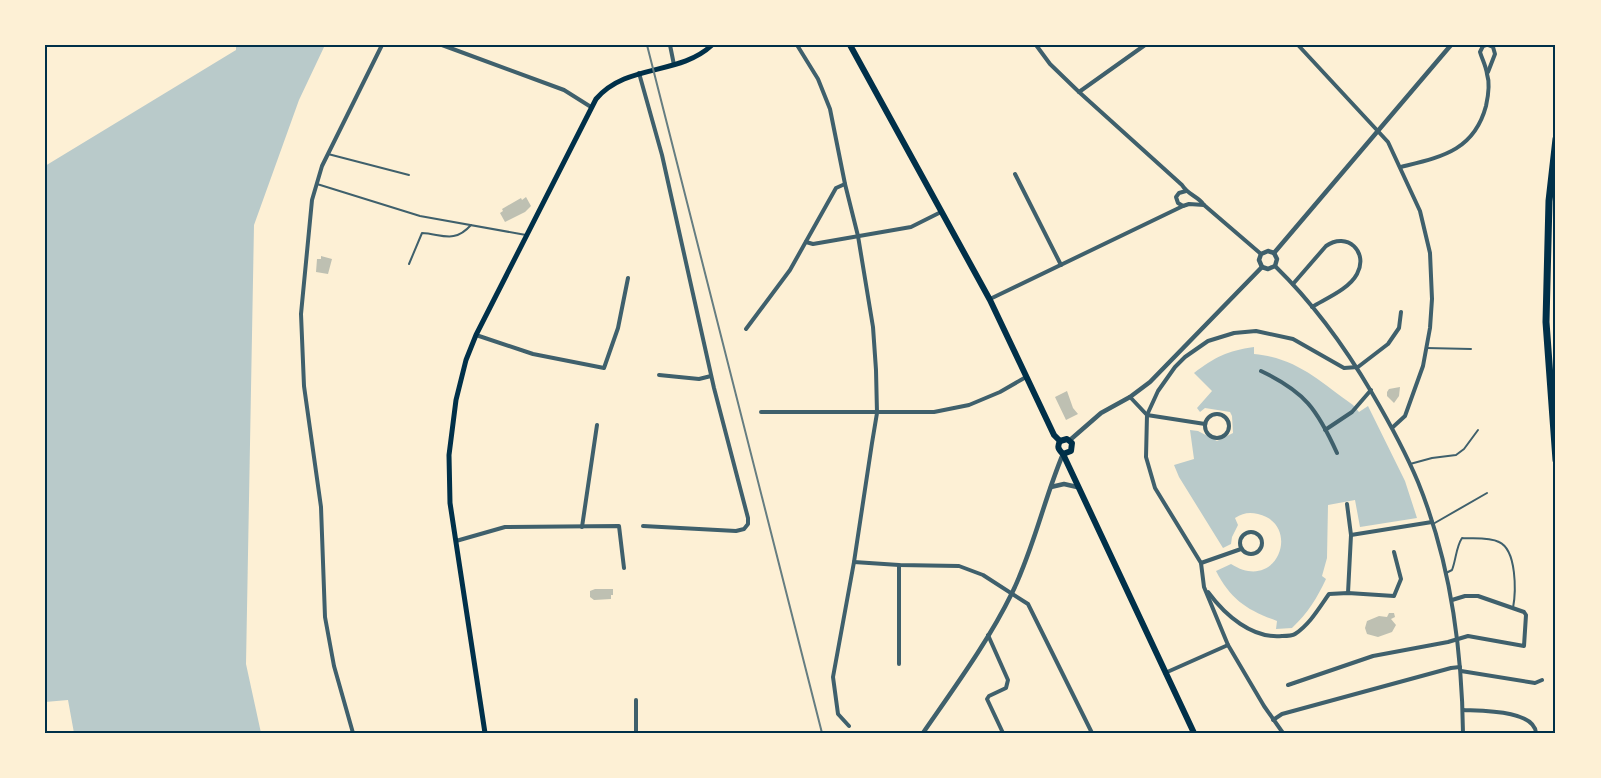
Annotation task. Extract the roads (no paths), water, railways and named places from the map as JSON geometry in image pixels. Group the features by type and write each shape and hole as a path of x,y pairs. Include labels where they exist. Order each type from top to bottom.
{"highway":[{"path":"1556,139 1549,201 1546,322 1556,460"}],"main road":[{"path":"485,733 455,541 449,487 450,434 461,376 476,335 591,107 601,93 613,84 639,73 696,58 712,45"},
{"path":"850,45 990,300 1054,435 1060,441"},
{"path":"1060,441 1070,440 1073,447 1071,474"},
{"path":"1060,441 1058,446 1194,733"},
{"path":"1063,454 1071,451"}],"street":[{"path":"353,733 334,666 325,617 321,507 304,386 300,314 312,200 316,184 328,154 382,45"},
{"path":"442,45 564,90 591,107"},
{"path":"670,45 674,65"},
{"path":"672,52 676,45"},
{"path":"797,45 818,79 830,109 858,236 873,327 877,413 854,562 833,677 838,714 849,726"},
{"path":"1036,45 1050,64 1079,92 1182,185 1190,195 1200,200 1261,254"},
{"path":"1079,92 1145,45"},
{"path":"1298,45 1388,142 1420,210 1430,253 1432,299 1426,348 1423,366 1405,416 1392,428"},
{"path":"1274,253 1451,45"},
{"path":"1401,167 1445,155 1473,135 1482,121 1487,100 1487,72 1480,52 1483,46 1487,45 1493,47 1495,54 1487,72"},
{"path":"639,73 662,155 711,376 748,518 748,524 744,529 736,531 643,526"},
{"path":"1015,174 1061,266"},
{"path":"1177,182 1179,193 1176,200 1183,206"},
{"path":"746,329 790,270 836,188 845,184"},
{"path":"1179,193 1186,191"},
{"path":"1189,204 1190,195"},
{"path":"990,300 1183,206 1203,205"},
{"path":"805,242 813,244 911,227 941,212"},
{"path":"1293,284 1332,242 1341,240 1350,242 1356,249 1360,258 1360,267 1356,276 1347,285 1312,307"},
{"path":"1268,251 1274,253 1277,260 1275,266 1268,269 1262,267 1259,260 1261,254 1268,251"},
{"path":"1275,266 1312,307 1358,367 1410,464 1432,523 1452,600 1460,669 1463,733"},
{"path":"1070,440 1101,413 1130,397 1150,382 1262,267"},
{"path":"476,335 533,354 604,368 618,328 628,278"},
{"path":"1284,733 1273,720 1228,645 1204,587 1201,563 1155,488 1146,457 1147,415 1158,390 1185,357 1208,341 1234,333 1256,331 1293,339 1344,368 1358,367 1388,344 1399,328 1401,312"},
{"path":"1261,371 1298,392 1313,408 1337,453"},
{"path":"659,375 699,379 711,376"},
{"path":"761,412 934,412 969,405 1000,392 1026,377"},
{"path":"1325,430 1352,412 1371,390"},
{"path":"1130,397 1147,415 1205,424"},
{"path":"1220,414 1227,418 1229,428 1222,436 1216,438 1206,431 1205,424 1210,416 1220,414"},
{"path":"582,526 597,425"},
{"path":"923,733 988,634 1012,592 1033,541 1063,454"},
{"path":"1051,487 1064,484 1077,487"},
{"path":"1347,504 1352,535 1348,593"},
{"path":"1352,535 1432,523"},
{"path":"455,541 504,527 619,526 624,567"},
{"path":"1248,532 1257,533 1262,538 1262,548 1258,553 1247,554 1241,549 1241,538 1248,532"},
{"path":"1201,563 1241,549"},
{"path":"1204,587 1215,602 1238,623 1255,632 1275,637 1293,635 1309,622 1329,594 1394,596 1401,579 1394,552"},
{"path":"854,562 959,566 983,575 1012,592 1028,604 1092,733"},
{"path":"899,565 899,664"},
{"path":"1288,685 1373,656 1468,636 1524,646 1526,615 1524,612 1478,596 1465,596 1452,600"},
{"path":"988,634 1008,680 1006,688 987,699 1003,733"},
{"path":"1165,673 1228,645"},
{"path":"1273,720 1282,714 1451,668 1534,683 1542,680"},
{"path":"636,700 636,733"},
{"path":"1463,710 1526,718 1536,727 1536,733"}],"lane":[{"path":"328,154 409,175"},
{"path":"316,184 420,216 526,235"},
{"path":"409,264 422,233 449,238 471,225"},
{"path":"1426,348 1471,349"},
{"path":"1410,464 1456,455 1464,449 1478,429"},
{"path":"1432,523 1487,493"},
{"path":"1445,573 1452,570 1457,560 1459,543 1462,538 1497,541 1503,544 1512,560 1515,599 1513,608"}],"railway":[{"path":"647,45 822,733"}]}
